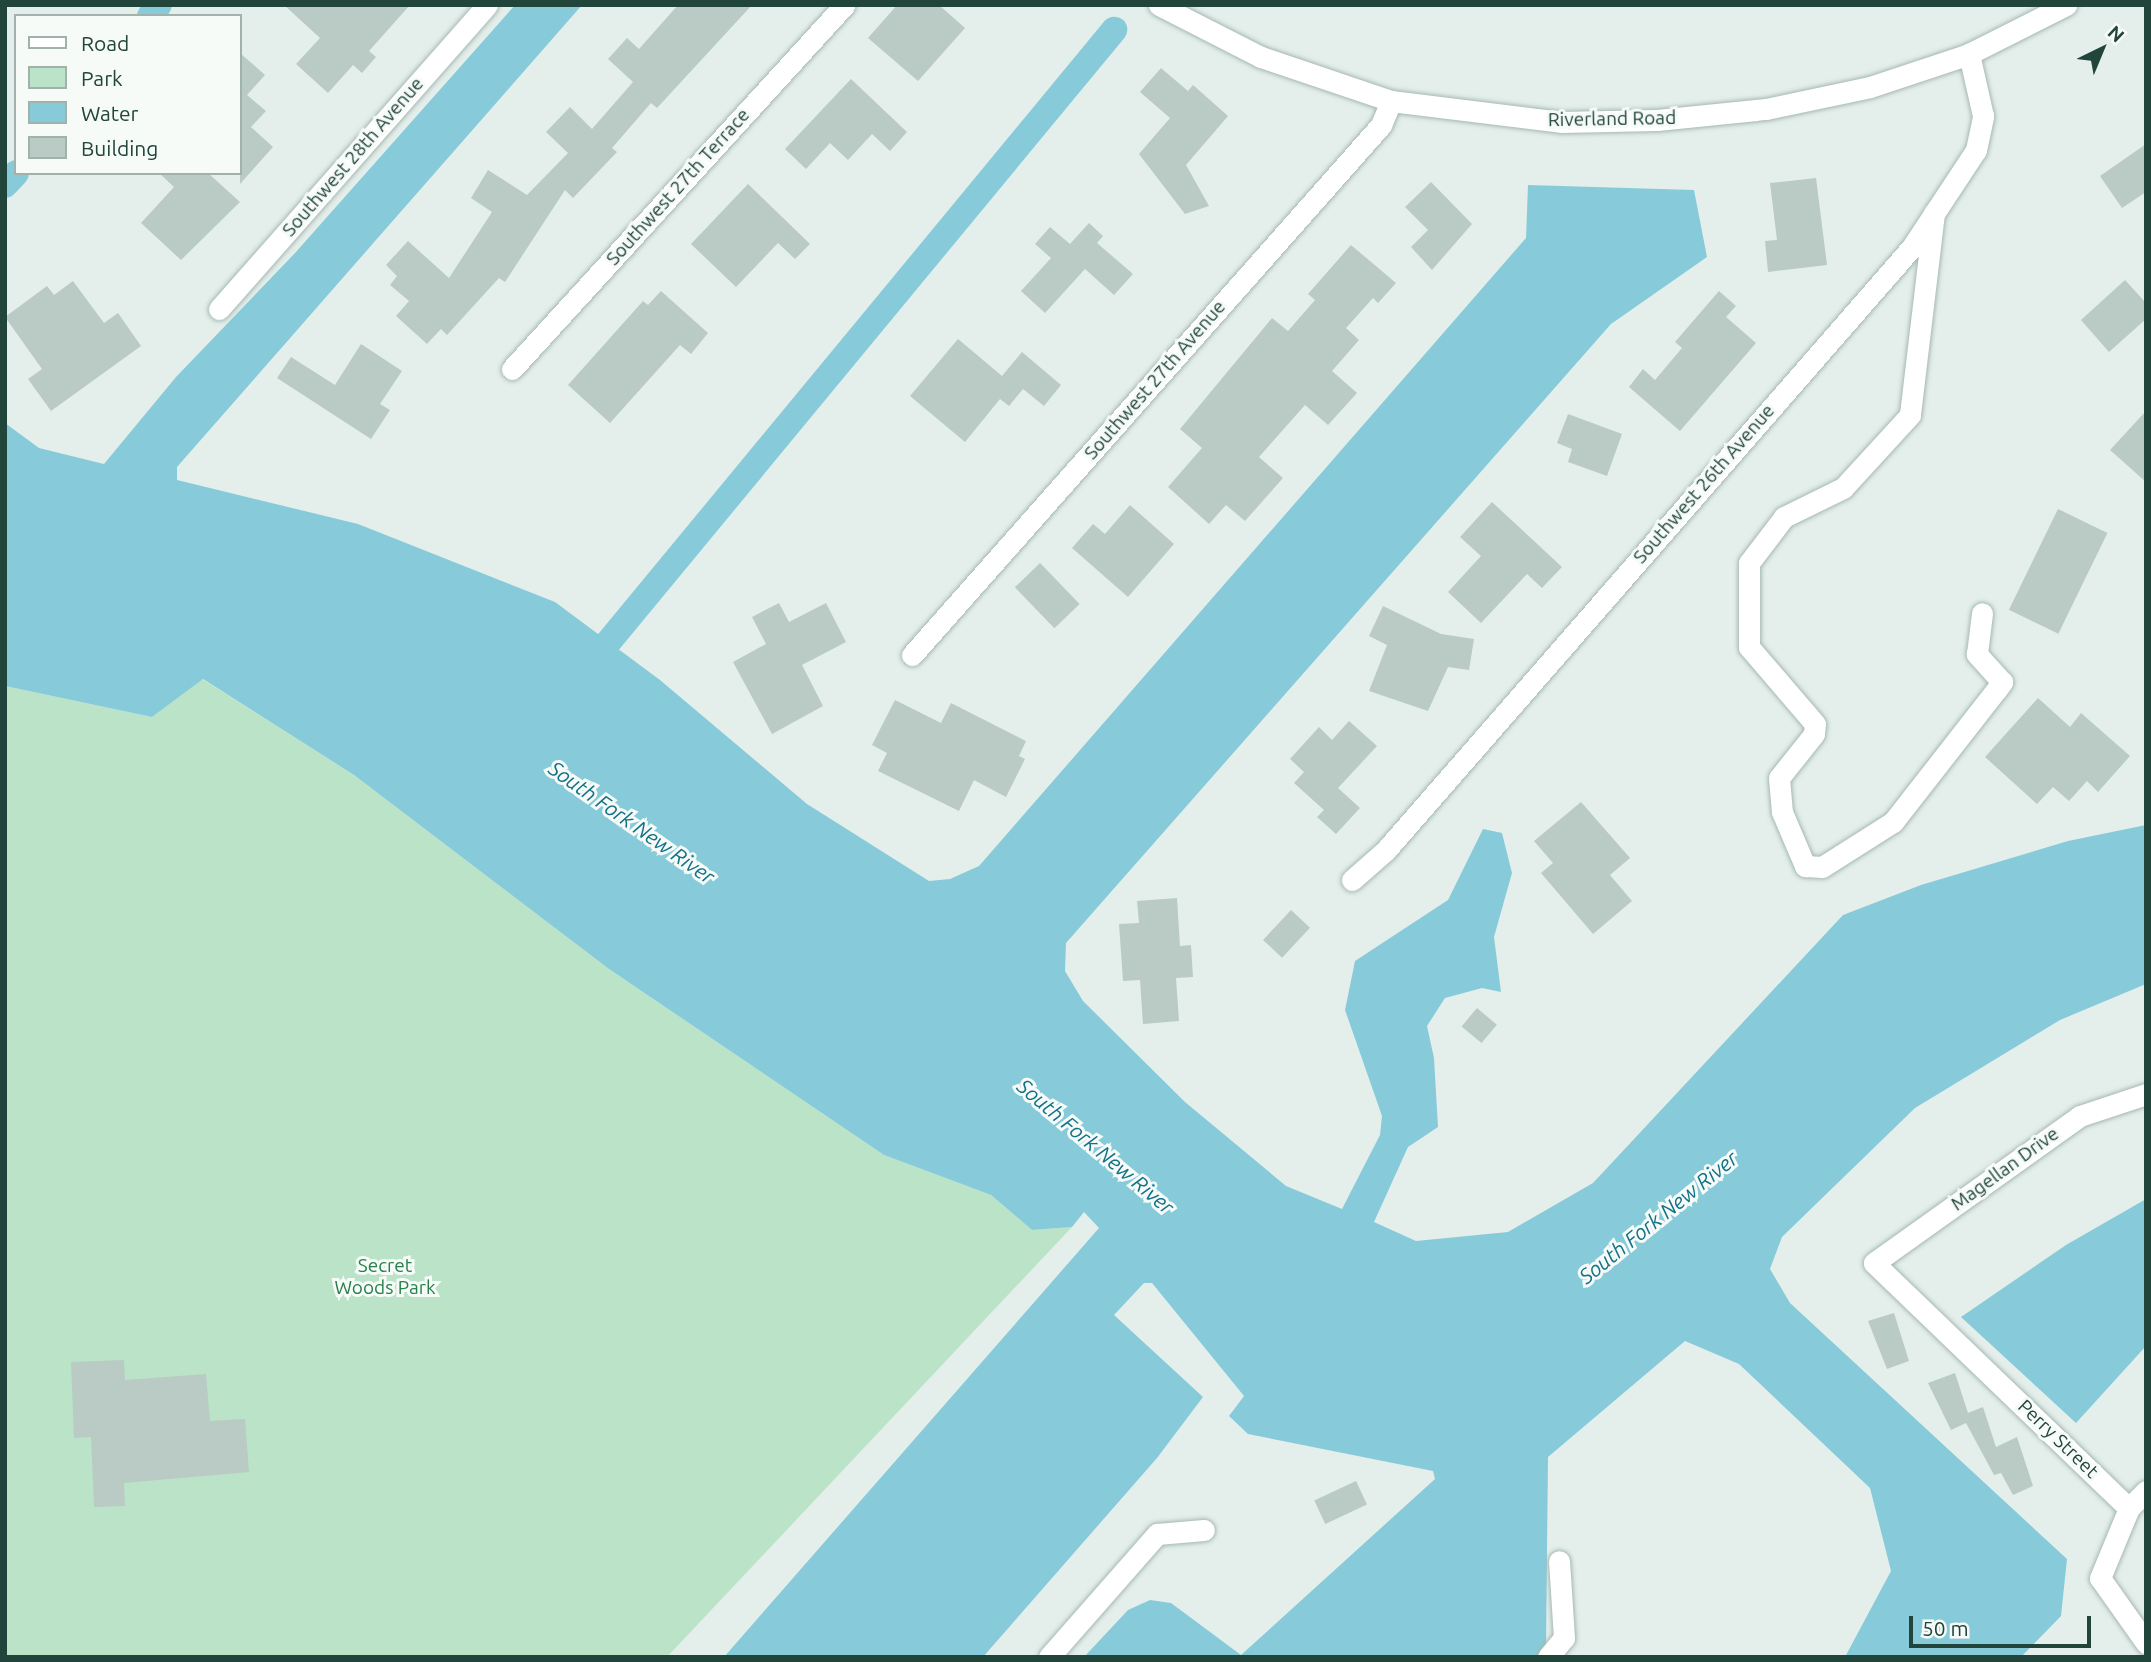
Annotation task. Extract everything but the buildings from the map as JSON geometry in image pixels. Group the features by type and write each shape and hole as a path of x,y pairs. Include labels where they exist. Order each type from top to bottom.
{"street":[{"name":"Southwest 28th Avenue","path":"219,309 487,5"},
{"name":"Southwest 27th Terrace","path":"512,369 844,5"},
{"name":"Riverland Road","path":"1159,5 1261,57 1391,101 1560,122 1657,120 1766,109 1857,90 1969,54 2066,5"},
{"name":"Southwest 26th Avenue","path":"1352,880 1413,819 1912,247 1976,150 1983,116 1969,54"},
{"name":"Southwest 27th Avenue","path":"912,655 1381,125 1391,101"},
{"path":"1934,213 1910,415 1843,488 1784,517 1749,563 1749,648 1815,723 1814,734 1779,778 1782,812 1805,866 1822,867 1893,822 2002,682 1976,654 1982,613"},
{"name":"Magellan Drive","path":"1874,1263 2080,1116 2146,1094"},
{"name":"Perry Street","path":"1874,1263 2129,1508"},
{"path":"2146,1491 2129,1508 2100,1578 2146,1643"},
{"path":"1049,1657 1157,1534 1204,1530"},
{"path":"1548,1657 1564,1638 1559,1562"}],"green space":[{"name":"Secret Woods Park","path":"202,679 354,775 609,969 884,1155 991,1195 1032,1230 1072,1227 667,1657 5,1657 5,686 152,717"}],"water":[{"name":"South Fork New River","path":"515,5 582,5 177,467 177,480 358,524 555,602 660,680 807,804 929,881 950,879 979,866 1526,238 1528,185 1694,190 1707,257 1611,324 1066,943 1065,971 1083,1001 1185,1102 1286,1186 1342,1209 1380,1135 1382,1116 1345,1010 1355,961 1448,900 1483,829 1502,833 1512,873 1494,937 1501,992 1482,988 1445,998 1427,1026 1434,1058 1438,1127 1408,1147 1374,1222 1416,1241 1508,1232 1593,1183 1843,915 1921,885 2068,841 2146,825 2146,984 2060,1020 1915,1108 1782,1237 1770,1269 1790,1303 2067,1559 2061,1616 2021,1657 1845,1657 1891,1571 1870,1488 1739,1364 1685,1341 1548,1457 1546,1649 1539,1657 1084,1657 1128,1610 1150,1600 1171,1603 1241,1655 1435,1479 1433,1471 1248,1434 1229,1416 1244,1396 1152,1283 1144,1283 1114,1315 1203,1397 1157,1458 983,1657 724,1657 1099,1228 1084,1212 1072,1227 1032,1230 991,1195 884,1155 609,969 354,775 203,679 152,717 5,686 5,423 39,448 104,464 176,377 295,253"},
{"path":"2146,1199 2146,1346 2076,1423 1961,1317 2066,1245"}],"waterway":[{"path":"152,14 159,5"},
{"path":"587,668 1114,30"},
{"path":"5,185 14,175"}]}
